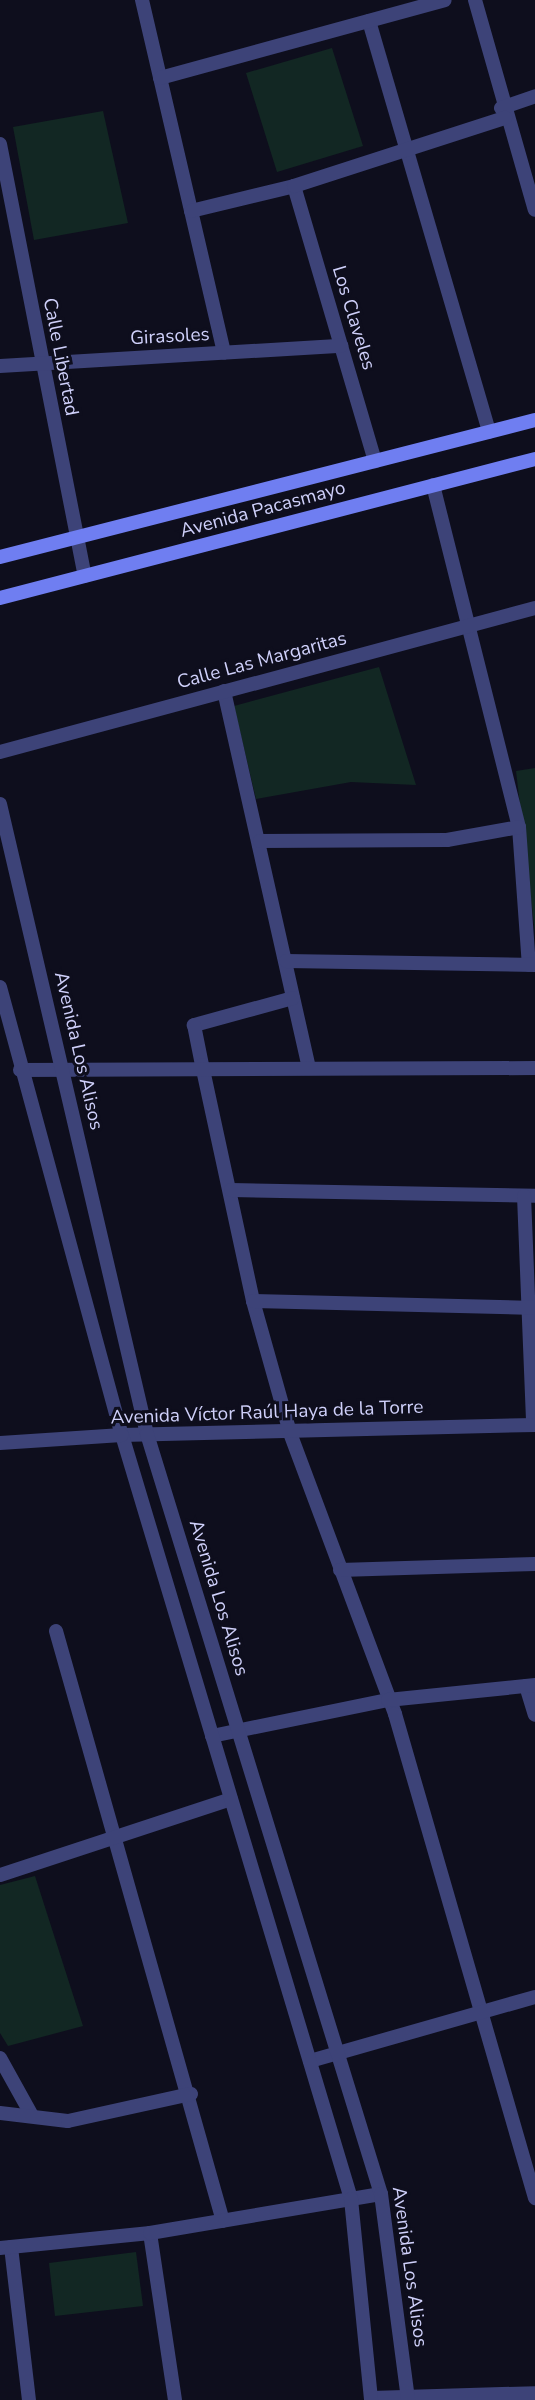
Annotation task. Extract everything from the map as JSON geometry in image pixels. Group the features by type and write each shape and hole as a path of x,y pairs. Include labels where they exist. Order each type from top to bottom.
{"main road":[{"name":"Avenida Pacasmayo","path":"0,557 535,420"},
{"name":"Avenida Pacasmayo","path":"0,598 535,459"}],"street":[{"path":"142,0 224,353"},
{"path":"160,78 445,0"},
{"path":"475,0 503,113 535,210"},
{"path":"369,21 489,432"},
{"path":"191,211 294,186 407,149 503,113 535,96"},
{"name":"Calle Libertad","path":"0,144 75,538 85,576"},
{"name":"Los Claveles","path":"294,186 375,461"},
{"name":"Girasoles","path":"0,366 341,346"},
{"path":"286,961 532,965 519,827 433,485"},
{"name":"Calle Las Margaritas","path":"0,752 535,608"},
{"path":"224,691 309,1067"},
{"name":"Avenida Los Alisos","path":"0,804 148,1434 381,2194 408,2397"},
{"path":"260,841 447,840 519,827"},
{"path":"0,987 20,1070 122,1435 351,2199 371,2399 535,2393"},
{"path":"293,998 194,1025 202,1065 253,1301 290,1433 388,1700 481,2009 528,2147 535,2197"},
{"path":"20,1070 202,1065 535,1068"},
{"path":"231,1190 530,1196 534,1425"},
{"path":"253,1301 533,1308"},
{"name":"Avenida Víctor Raúl Haya de la Torre","path":"0,1443 148,1434 290,1433 534,1425"},
{"path":"340,1570 535,1564"},
{"path":"56,1631 119,1839 191,2094 223,2221"},
{"path":"212,1736 388,1700 530,1685 535,1714"},
{"path":"0,1875 119,1839 231,1799"},
{"path":"310,2061 481,2009 535,1997"},
{"path":"0,2058 31,2114"},
{"path":"0,2113 31,2114 68,2121 191,2094"},
{"path":"29,2400 6,2248 150,2233 381,2194"},
{"path":"150,2233 174,2400"}],"green space":[{"path":"332,48 363,146 277,172 246,73"},
{"path":"103,111 128,223 34,240 13,127"},
{"path":"379,667 416,785 351,782 256,799 234,706"},
{"path":"535,768 535,933 516,771"},
{"path":"35,1876 83,2026 8,2046 0,2033 0,1885"},
{"path":"136,2252 143,2306 55,2316 49,2263"}]}
